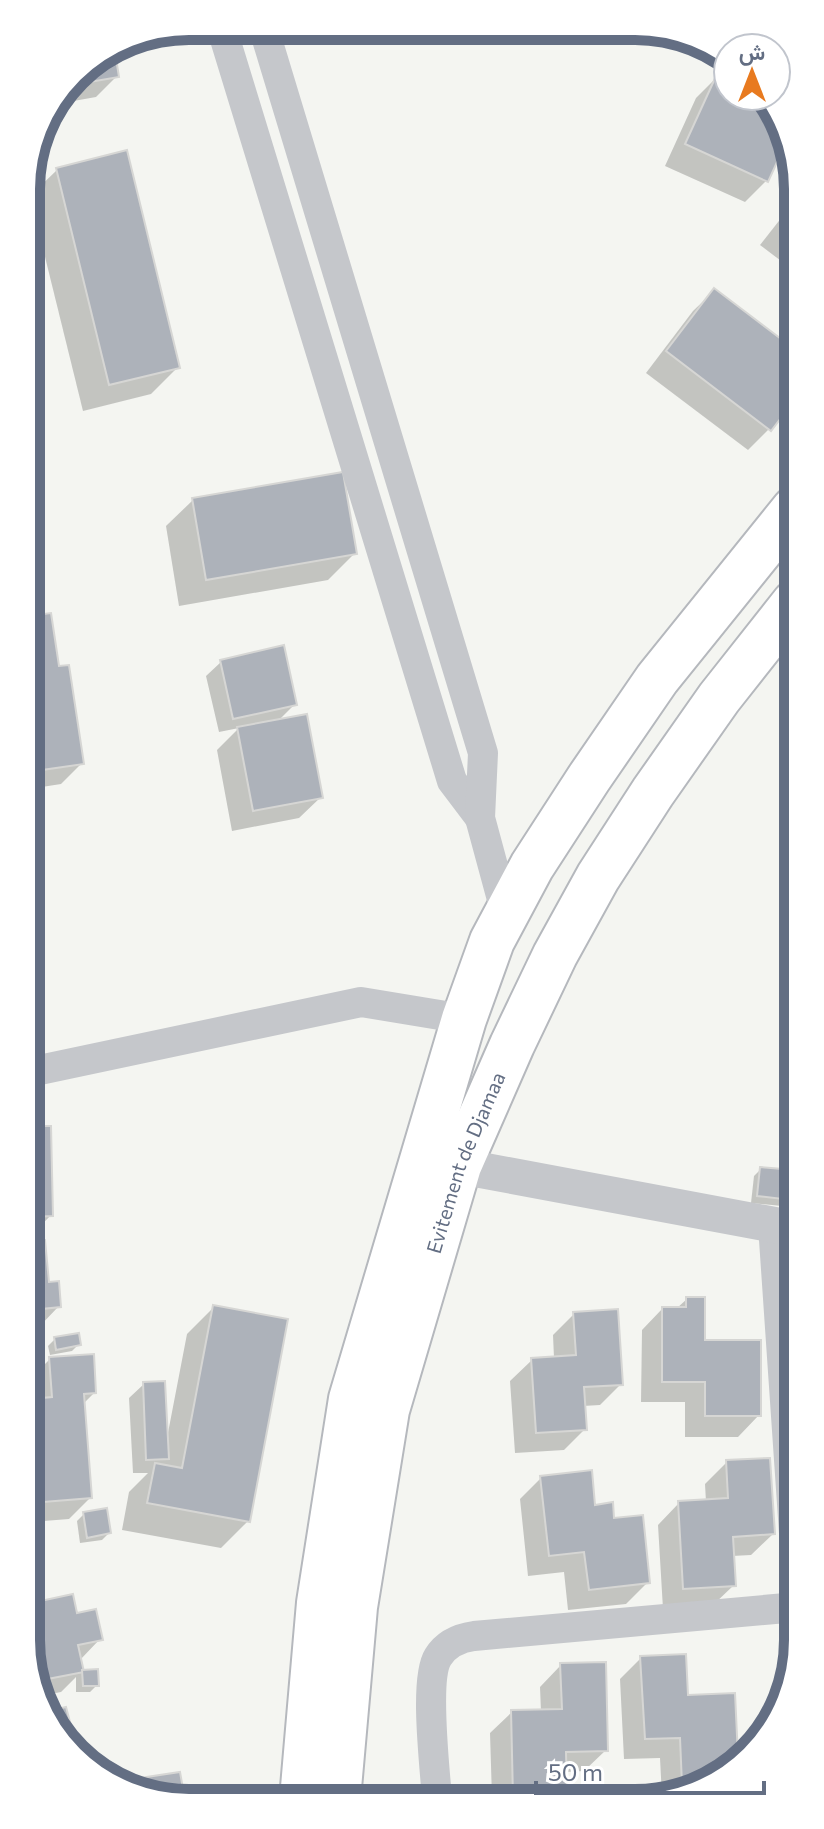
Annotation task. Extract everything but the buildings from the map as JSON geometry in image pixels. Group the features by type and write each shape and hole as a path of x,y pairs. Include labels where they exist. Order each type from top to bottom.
{"main road":[{"path":"303,1789 319,1603 351,1399 464,1019 492,941 532,866 657,679 784,521"},
{"name":"Evitement de Djamaa","path":"339,1789 355,1607 387,1410 459,1166 555,955 598,877 719,698 784,616"}],"street":[{"path":"225,40 452,781 480,818"},
{"path":"267,40 483,753 480,818 506,914"},
{"path":"40,1070 361,1002 464,1019"},
{"path":"459,1166 784,1227"},
{"path":"437,1789 431,1677 438,1657 453,1642 474,1636 784,1608"}]}
